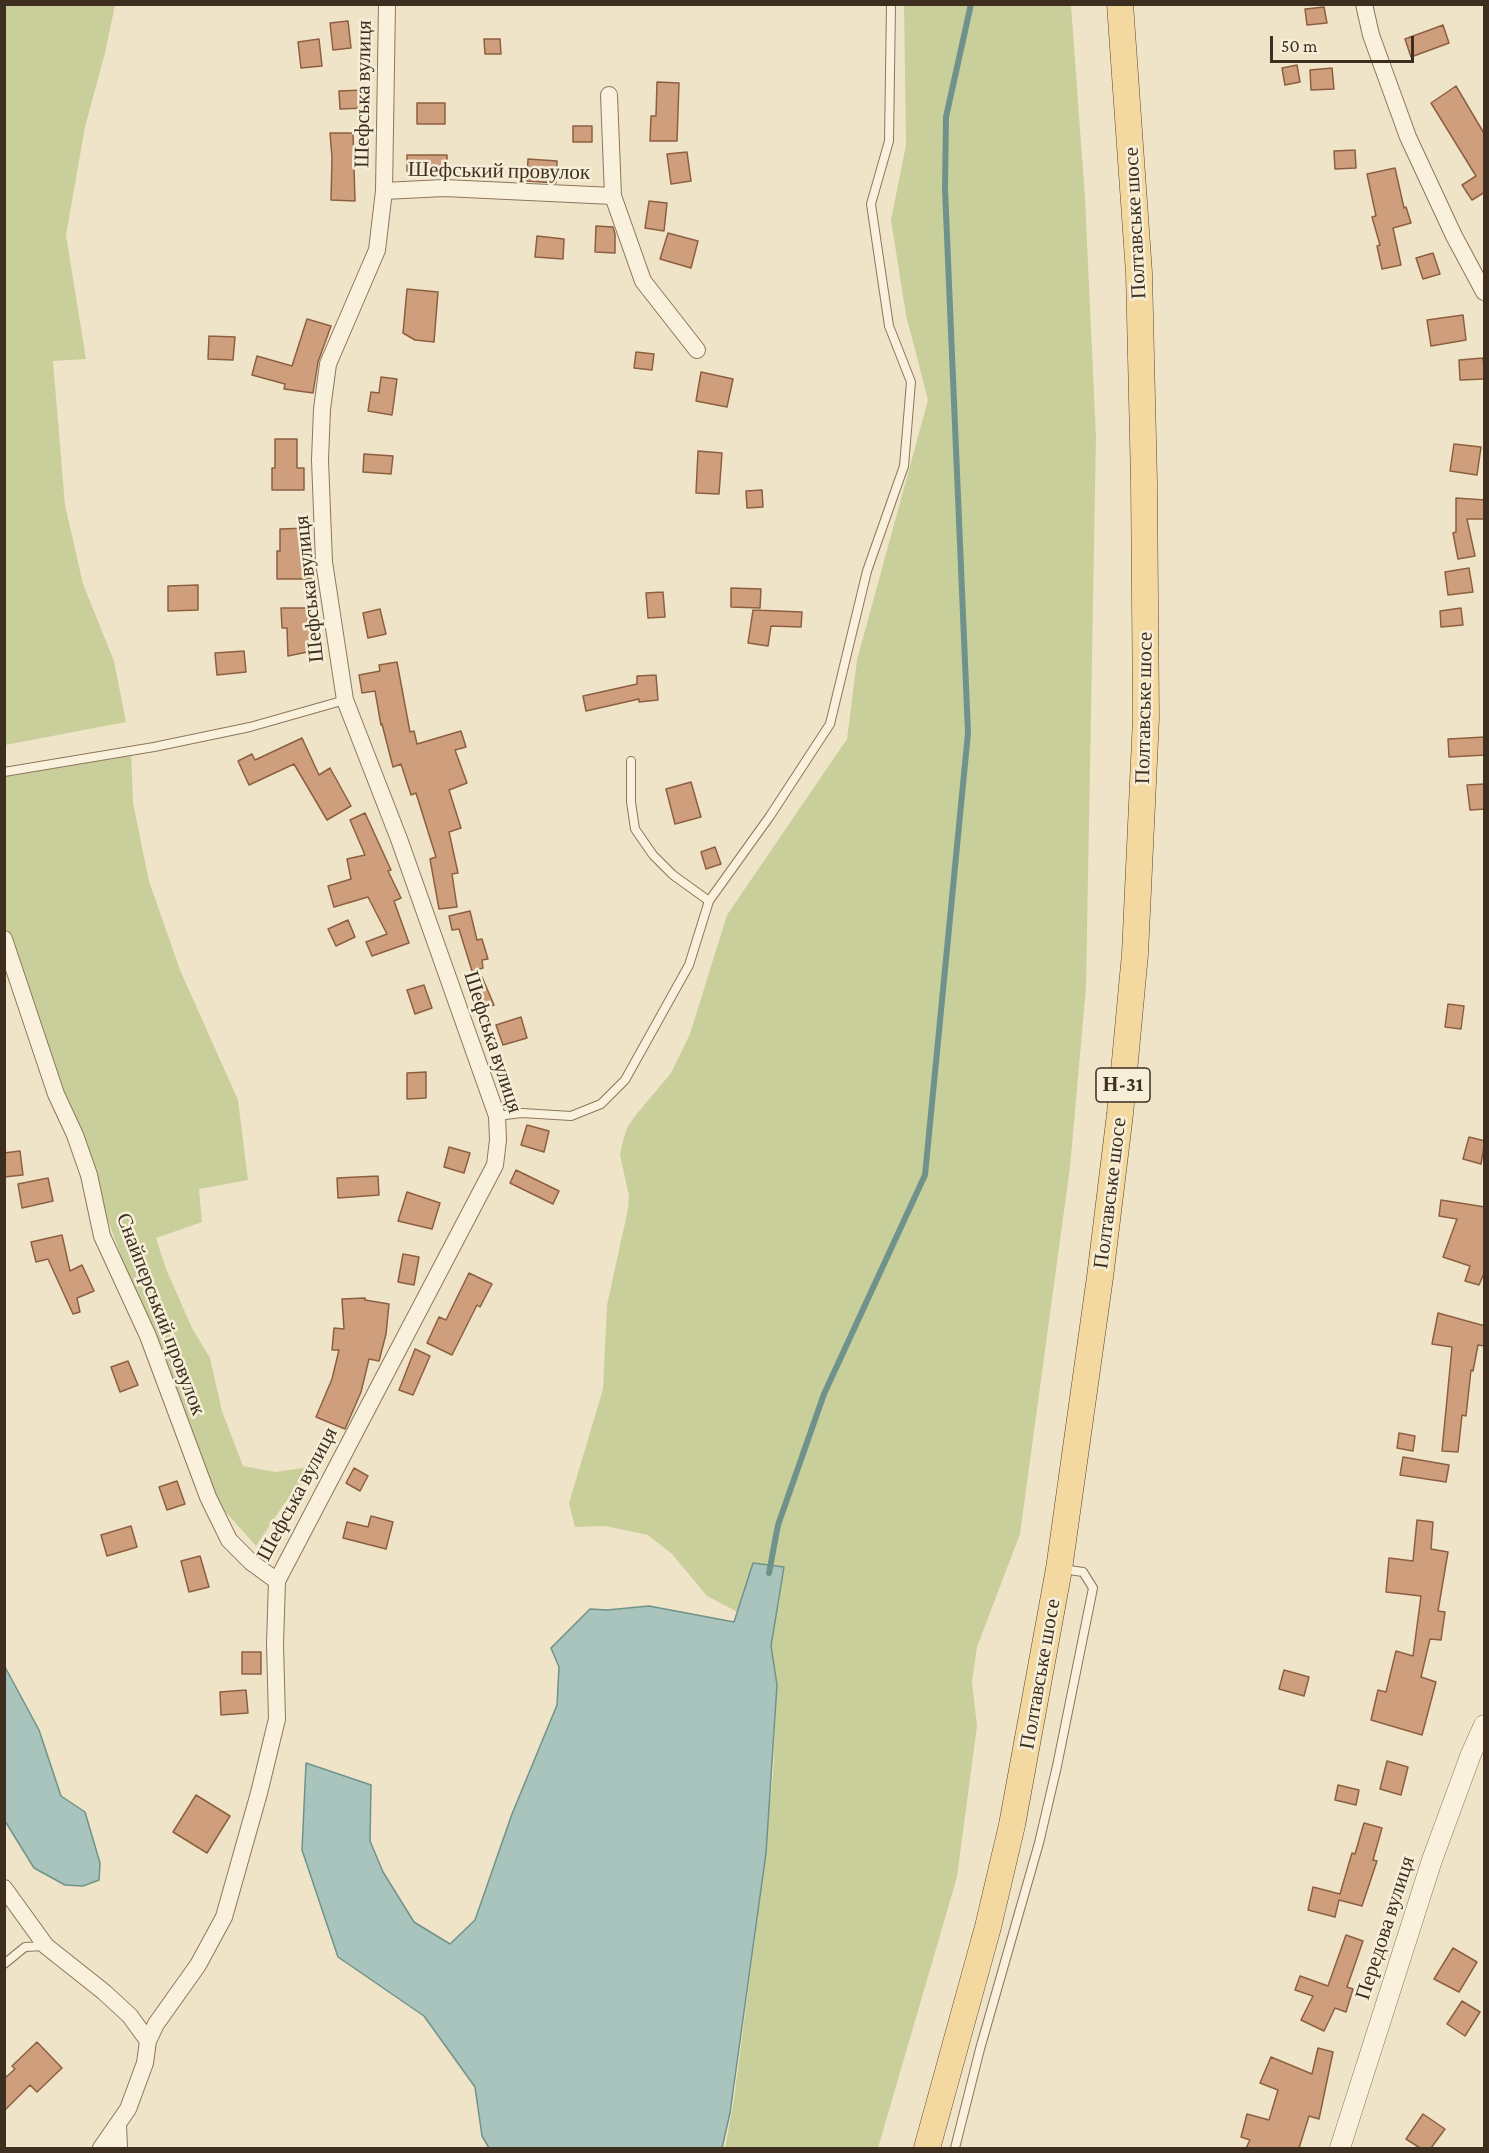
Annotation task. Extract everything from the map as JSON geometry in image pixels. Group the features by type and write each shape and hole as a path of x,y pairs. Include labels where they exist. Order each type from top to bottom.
{"main road":[{"name":"Полтавське шосе","path":"927,2148 988,1927 1012,1825 1059,1569 1100,1277 1120,1114 1135,954 1146,718 1139,273 1120,4"}],"street":[{"name":"Шефська вулиця","path":"118,2124 128,2109 138,2085 145,2063 148,2041 167,2007 198,1965 224,1917 260,1793 277,1719 275,1644 277,1581 495,1166 498,1140 497,1116 399,839 345,700 324,562 320,460 322,409 328,364 377,250 384,192 387,4"},
{"path":"1364,4 1371,35 1408,137 1454,236 1485,292"},
{"name":"Шефський провулок","path":"609,95 613,196 643,281 697,350"},
{"name":"Шефський провулок","path":"384,192 444,188 613,196"},
{"name":"Снайперський провулок","path":"4,939 56,1095 75,1135 89,1175 102,1236 148,1336 208,1497 229,1540 251,1562 277,1581"},
{"name":"Передова вулиця","path":"1340,2148 1432,1860 1471,1754 1485,1725"},
{"path":"4,1888 46,1946 130,2016 148,2041"},
{"path":"101,2148 118,2124"},
{"path":"118,2124 119,2148"}],"lane":[{"path":"497,1116 522,1113 571,1116 601,1104 625,1080 689,965 710,901 770,816 830,724 867,571 904,465 911,382 889,326 871,204 889,141 891,4"},
{"path":"4,772 154,747 250,727 345,700"},
{"path":"631,761 631,802 635,829 653,855 673,875 710,901"},
{"path":"955,2148 980,2049 1039,1843 1093,1588 1083,1572 1059,1569"},
{"path":"4,1964 25,1947 46,1946"}],"green space":[{"path":"5,4 115,5 85,127 66,235 86,359 53,361 65,505 83,584 114,661 126,722 5,745"},
{"path":"904,5 1071,5 1085,198 1096,437 1086,988 1070,1167 1020,1534 977,1647 972,1682 977,1726 957,1877 878,2148 725,2148 734,2099 757,1922 773,1774 776,1704 770,1638 749,1618 707,1596 672,1554 648,1535 605,1526 575,1527 569,1503 603,1389 607,1305 628,1209 629,1196 620,1155 627,1128 671,1073 690,1034 727,915 847,739 857,660 928,400 906,315 891,220 906,145"},
{"path":"131,749 133,803 149,881 180,970 238,1100 248,1180 199,1189 202,1222 156,1238 166,1269 192,1328 210,1358 222,1411 243,1466 275,1472 317,1466 284,1504 256,1546 223,1509 182,1418 32,1013 5,926 4,770"}],"water":[{"path":"753,1563 784,1567 771,1646 777,1685 766,1853 730,2113 722,2148 489,2148 482,2136 475,2087 424,2016 338,1957 302,1850 306,1763 371,1785 370,1841 383,1872 414,1922 450,1944 475,1920 512,1814 557,1705 559,1667 551,1648 590,1609 607,1610 649,1606 734,1622"},
{"path":"5,1667 39,1730 61,1796 85,1812 100,1863 99,1880 83,1886 65,1885 34,1868 5,1821"}],"building":[{"path":"1324,7 1327,23 1307,25 1305,9"},
{"path":"348,21 351,48 333,50 330,23"},
{"path":"1443,25 1449,43 1411,57 1405,39"},
{"path":"319,39 322,66 301,68 298,42"},
{"path":"484,39 500,39 501,54 485,54"},
{"path":"1297,65 1300,82 1285,85 1282,68"},
{"path":"1332,68 1334,89 1311,90 1310,70"},
{"path":"657,82 679,83 677,141 650,141 651,116 656,116"},
{"path":"1456,86 1485,135 1485,192 1472,200 1462,185 1476,176 1431,103"},
{"path":"364,90 365,108 340,109 339,91"},
{"path":"417,103 445,103 445,124 417,124"},
{"path":"573,126 592,126 592,142 573,142"},
{"path":"330,133 353,133 355,201 331,200"},
{"path":"1355,150 1356,168 1335,169 1334,151"},
{"path":"687,152 691,181 671,184 667,154"},
{"path":"407,155 447,155 447,172 407,171"},
{"path":"528,159 557,161 556,183 527,181"},
{"path":"1395,168 1404,208 1406,207 1411,223 1393,228 1401,265 1382,269 1377,246 1380,245 1372,217 1376,216 1367,174"},
{"path":"649,201 667,203 664,231 645,228"},
{"path":"596,226 613,227 615,253 595,252"},
{"path":"668,233 698,241 691,268 660,259"},
{"path":"537,236 564,239 563,259 535,257"},
{"path":"1433,253 1440,274 1423,279 1416,258"},
{"path":"407,289 438,292 434,342 415,340 403,333"},
{"path":"1463,315 1466,340 1431,346 1427,320"},
{"path":"307,319 331,326 318,362 313,393 284,389 285,384 252,375 257,356 292,366"},
{"path":"209,336 235,337 233,360 208,359"},
{"path":"636,352 654,354 652,370 634,368"},
{"path":"1483,358 1485,379 1460,380 1459,360"},
{"path":"701,372 733,379 727,407 696,401"},
{"path":"381,377 397,379 392,415 368,411 371,392 379,393"},
{"path":"275,439 297,439 297,468 304,468 304,490 272,490"},
{"path":"1454,444 1481,447 1477,475 1450,471"},
{"path":"698,451 722,453 719,494 696,493"},
{"path":"364,454 393,456 391,474 363,472"},
{"path":"762,490 763,507 747,508 746,491"},
{"path":"1456,498 1485,500 1485,519 1467,519 1475,556 1458,559 1453,533 1456,532"},
{"path":"308,528 309,551 313,551 315,579 277,579 280,529"},
{"path":"1469,568 1473,592 1448,595 1445,572"},
{"path":"198,585 198,610 168,611 168,586"},
{"path":"731,588 761,589 760,608 731,607"},
{"path":"663,592 665,617 648,618 646,593"},
{"path":"281,608 311,608 312,651 288,656 287,628 282,628"},
{"path":"1461,608 1463,625 1441,627 1440,611"},
{"path":"380,609 386,634 368,638 363,613"},
{"path":"753,610 802,612 801,627 771,626 768,646 748,643"},
{"path":"244,651 246,672 217,675 215,653"},
{"path":"397,662 410,732 414,731 417,744 461,731 466,747 455,750 467,783 449,790 461,828 449,832 458,873 452,874 457,907 439,909 430,859 436,857 416,793 411,795 401,764 393,767 381,725 375,691 362,693 359,675 380,671 379,665"},
{"path":"656,675 658,700 639,702 639,699 586,711 583,696 637,684 637,676"},
{"path":"1485,737 1485,755 1449,757 1448,739"},
{"path":"302,738 319,775 330,768 351,806 327,820 294,764 249,785 238,761 252,754 255,760"},
{"path":"691,782 701,817 675,824 666,789"},
{"path":"1485,784 1485,809 1470,810 1467,785"},
{"path":"365,813 401,898 394,901 409,943 372,956 366,942 387,934 368,897 334,907 328,886 351,879 347,859 365,855 350,820"},
{"path":"715,847 721,864 706,869 701,852"},
{"path":"470,911 477,940 482,939 488,959 482,960 483,968 472,971 459,929 452,930 449,916"},
{"path":"348,920 355,937 336,946 328,929"},
{"path":"482,977 494,1005 477,1012 466,984"},
{"path":"424,985 432,1008 415,1014 407,990"},
{"path":"1448,1004 1464,1006 1461,1029 1445,1027"},
{"path":"521,1017 527,1038 503,1045 496,1025"},
{"path":"426,1072 426,1098 407,1099 407,1073"},
{"path":"527,1125 549,1131 544,1152 521,1145"},
{"path":"1469,1137 1485,1141 1481,1164 1463,1159"},
{"path":"449,1147 470,1153 464,1173 444,1167"},
{"path":"20,1151 23,1175 4,1177 4,1153"},
{"path":"516,1170 559,1191 553,1204 510,1183"},
{"path":"378,1176 379,1195 338,1198 337,1178"},
{"path":"48,1178 53,1201 22,1208 18,1184"},
{"path":"407,1192 440,1203 432,1229 398,1221"},
{"path":"1441,1200 1485,1207 1485,1271 1479,1285 1465,1281 1470,1266 1443,1257 1457,1219 1439,1216"},
{"path":"62,1235 70,1271 82,1265 94,1291 77,1298 80,1312 73,1314 48,1259 36,1262 31,1242"},
{"path":"403,1254 419,1257 414,1285 398,1282"},
{"path":"469,1273 492,1284 480,1307 477,1305 452,1355 427,1343 439,1317 446,1320"},
{"path":"365,1298 365,1300 389,1304 386,1334 379,1361 369,1359 361,1392 345,1429 316,1417 332,1379 339,1350 332,1350 334,1328 344,1329 342,1299"},
{"path":"1438,1313 1485,1326 1485,1346 1478,1345 1473,1371 1471,1370 1466,1416 1462,1415 1458,1452 1442,1451 1452,1347 1432,1344"},
{"path":"415,1349 430,1356 413,1395 399,1390"},
{"path":"128,1361 138,1385 120,1392 111,1367"},
{"path":"1399,1433 1415,1436 1413,1451 1397,1448"},
{"path":"1403,1457 1449,1465 1446,1482 1400,1475"},
{"path":"354,1468 368,1476 360,1491 346,1483"},
{"path":"177,1481 185,1504 167,1510 159,1487"},
{"path":"371,1516 393,1522 386,1549 343,1538 347,1522 368,1527"},
{"path":"1417,1520 1433,1522 1431,1549 1448,1552 1438,1611 1445,1612 1441,1640 1430,1639 1421,1677 1436,1682 1422,1735 1371,1720 1378,1690 1386,1692 1396,1651 1413,1656 1421,1596 1386,1592 1389,1558 1413,1561"},
{"path":"131,1526 137,1547 107,1556 101,1535"},
{"path":"200,1556 209,1587 189,1592 181,1561"},
{"path":"242,1652 261,1652 261,1674 242,1674"},
{"path":"1284,1670 1309,1677 1304,1696 1279,1689"},
{"path":"246,1690 248,1713 221,1715 220,1692"},
{"path":"1387,1761 1408,1767 1401,1795 1380,1789"},
{"path":"1338,1785 1359,1790 1356,1805 1335,1800"},
{"path":"196,1795 230,1816 207,1853 173,1832"},
{"path":"1364,1823 1382,1828 1373,1860 1377,1861 1362,1906 1339,1900 1335,1917 1308,1910 1313,1887 1340,1894"},
{"path":"1346,1935 1363,1941 1347,1987 1353,1989 1346,2012 1335,2008 1324,2031 1301,2020 1313,1996 1295,1990 1300,1976 1328,1986"},
{"path":"1453,1948 1477,1962 1459,1992 1434,1979"},
{"path":"1462,2001 1480,2012 1465,2036 1447,2024"},
{"path":"37,2042 62,2068 37,2092 30,2085 4,2111 4,2079 15,2069 12,2066"},
{"path":"1318,2048 1333,2052 1319,2119 1309,2116 1299,2148 1246,2148 1250,2140 1241,2137 1247,2114 1269,2120 1278,2090 1260,2083 1271,2057 1312,2074"},
{"path":"1423,2114 1445,2129 1431,2148 1420,2148 1406,2139"}],"waterway":[{"path":"769,1573 778,1525 824,1394 925,1175 968,733 945,189 946,117 971,4"}]}
